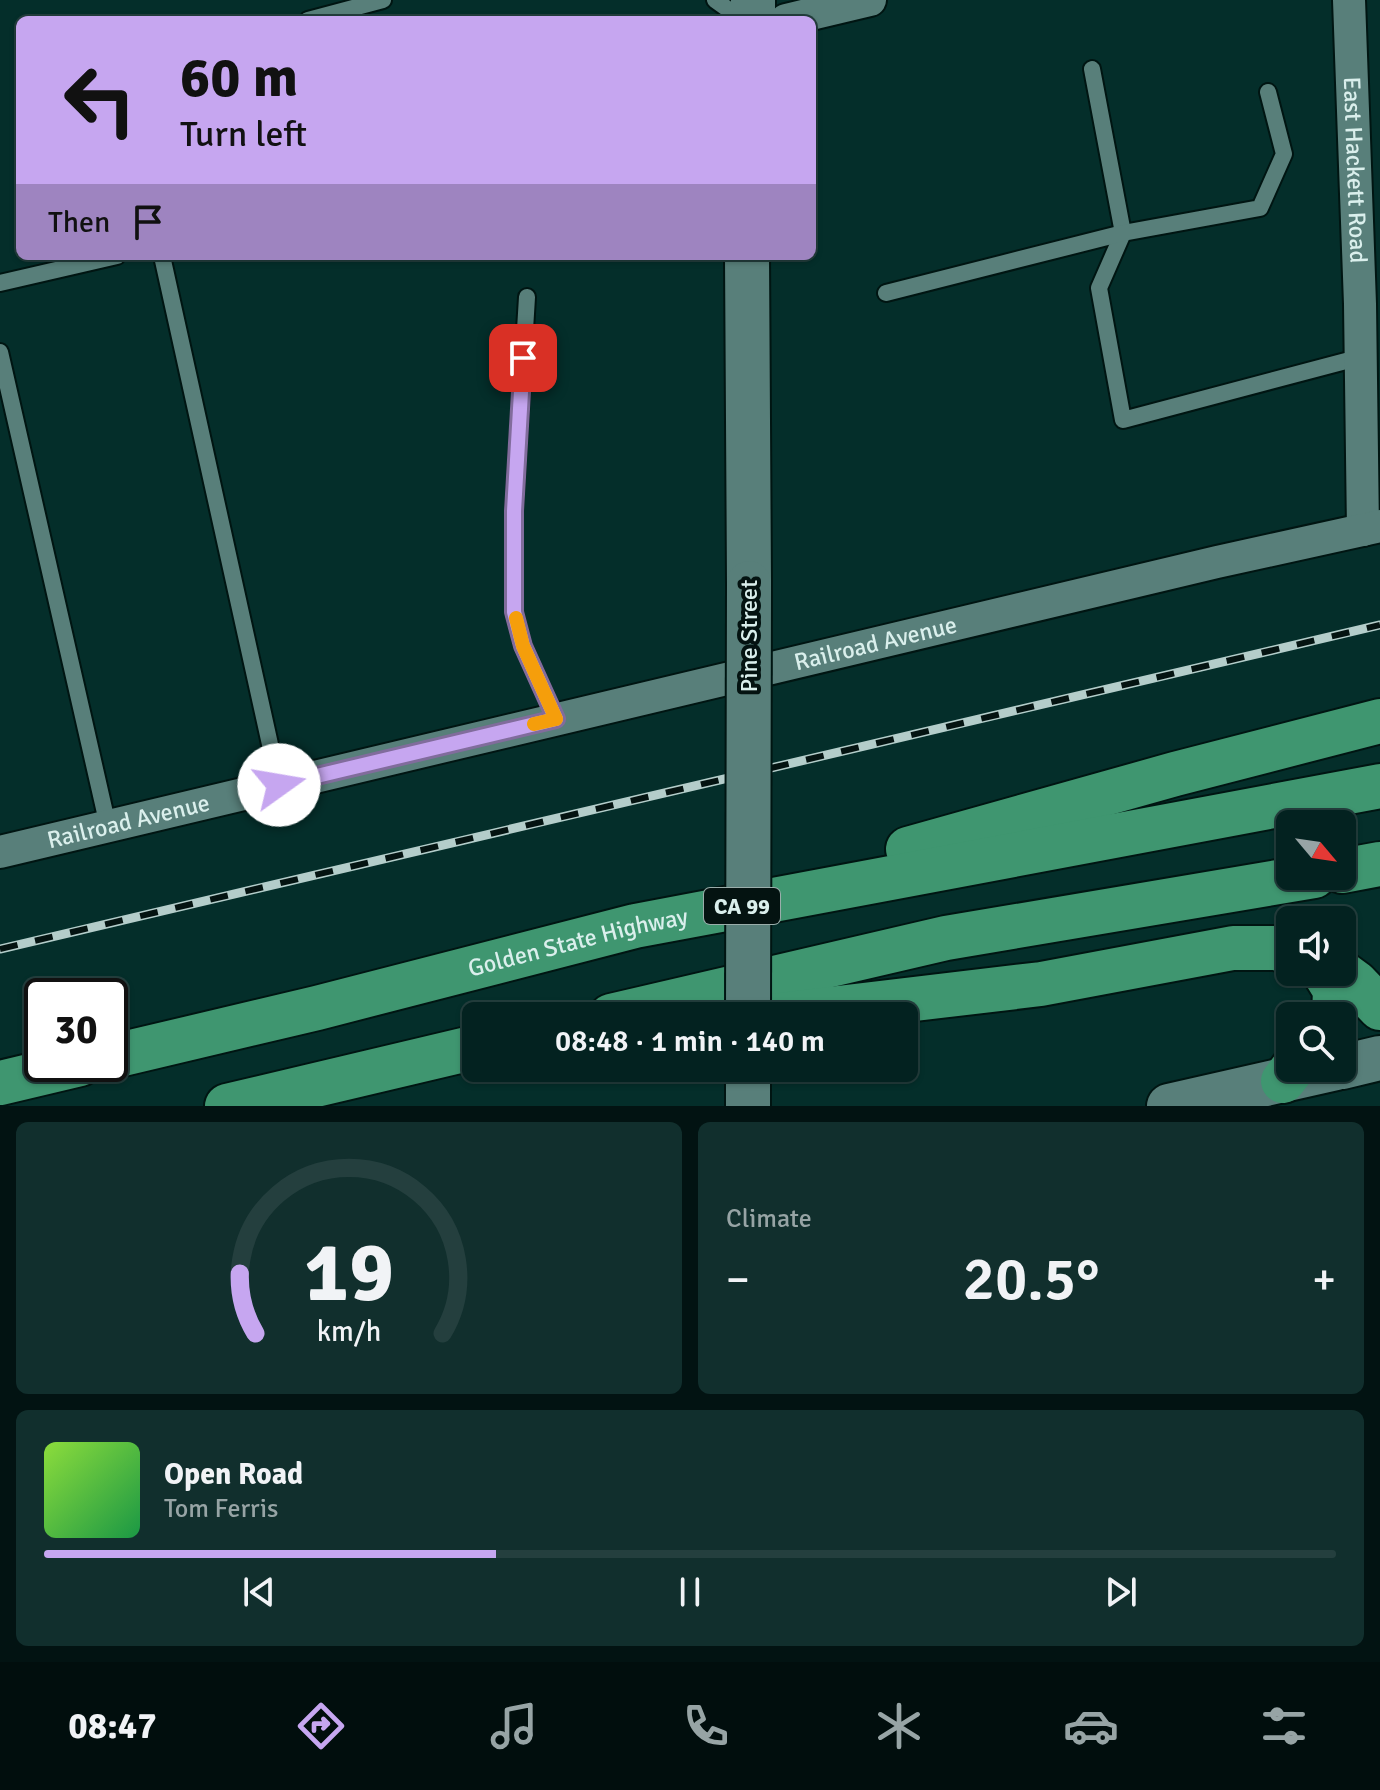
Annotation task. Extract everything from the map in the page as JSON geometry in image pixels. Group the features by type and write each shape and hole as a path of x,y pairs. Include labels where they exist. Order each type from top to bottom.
{"highway":[{"path":"635,926 1175,774 1380,721"},
{"name":"Golden State Highway","path":"128,1053 317,1008 635,926 1380,786"},
{"path":"1356,868 1380,864"},
{"path":"671,1002 946,938 1276,882"},
{"path":"889,1002 1041,984 1233,948 1276,948"},
{"path":"1356,983 1380,1008"},
{"path":"227,1106 462,1050"},
{"path":"412,1062 462,1056"},
{"path":"0,1083 24,1077"}],"street":[{"path":"803,16 870,0"},
{"name":"East Hackett Road","path":"1349,0 1366,56 1370,302 1361,357 1371,528"},
{"name":"Pine Street","path":"747,260 748,1002"},
{"name":"Railroad Avenue","path":"0,852 1201,565 1371,528"},
{"path":"1356,1063 1380,1058"},
{"path":"1169,1106 1276,1077"}],"lane":[{"path":"323,16 383,0"},
{"path":"715,0 737,16"},
{"path":"1092,69 1123,233 1099,288 1123,420 1361,357"},
{"path":"886,293 1123,233 1260,208 1284,154 1268,92"},
{"path":"0,283 100,260"},
{"path":"163,260 279,785"},
{"path":"527,297 514,511 514,612 523,646 556,719"},
{"path":"0,352 108,826"}],"railway":[{"path":"0,949 1380,625"}],"slow traffic":[{"path":"516,618 523,646 556,719 534,724"}],"route":[{"path":"279,785 556,719 523,646 514,612 514,511 523,358"}]}
